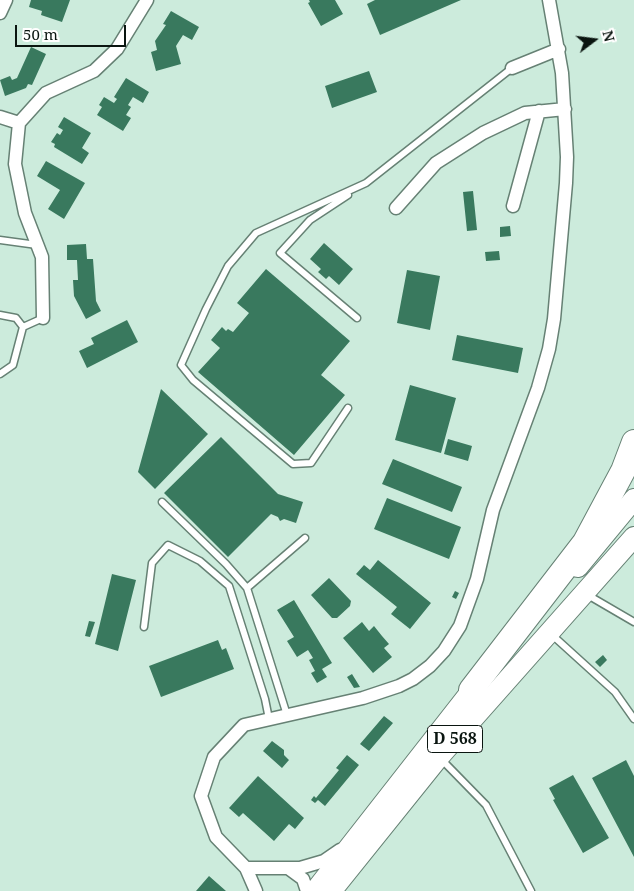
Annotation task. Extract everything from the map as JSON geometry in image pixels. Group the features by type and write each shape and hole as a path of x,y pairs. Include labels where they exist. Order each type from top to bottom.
{"highway":[{"path":"471,690 585,542 623,471 634,442"}],"main road":[{"name":"D 568","path":"315,891 471,690 595,548 634,500"},
{"name":"D 568","path":"332,891 439,757 634,537"}],"street":[{"path":"0,13 6,0"},
{"path":"43,318 42,257 26,213 15,164 19,123 46,93 94,71 117,48 148,0"},
{"path":"256,891 246,868 216,837 201,796 214,757 244,725 363,698 399,686 430,666 444,651 460,626 477,578 493,510 538,388 549,349 554,319 566,183 565,108 558,49 549,0"},
{"path":"512,68 558,49"},
{"path":"396,208 436,162 483,133 525,113 565,108"},
{"path":"513,206 539,111"},
{"path":"0,117 19,123"},
{"path":"246,868 300,868 324,861 353,842"},
{"path":"288,868 303,879 307,891"}],"lane":[{"path":"358,318 280,253 310,220 366,183 512,68"},
{"path":"348,408 311,463 293,464 192,380 181,365 228,266 256,233 366,183"},
{"path":"0,240 37,245"},
{"path":"0,315 16,318 23,327"},
{"path":"23,327 43,318"},
{"path":"0,374 13,365 23,327"},
{"path":"162,502 226,564 247,588 287,715"},
{"path":"247,588 306,538"},
{"path":"144,627 152,563 168,545 200,561 228,586 265,699 269,719"},
{"path":"585,594 634,622"},
{"path":"550,633 615,692 634,718"},
{"path":"439,757 486,805 531,891"}],"building":[{"path":"31,0 70,0 62,22 41,15 42,11 29,7"},
{"path":"309,0 335,0 343,14 321,26 308,3 310,2"},
{"path":"375,0 461,0 380,35 367,4"},
{"path":"171,11 199,27 192,40 183,35 176,46 181,64 156,71 151,52 157,50 155,41 166,25 163,24"},
{"path":"31,47 46,54 32,85 28,84 26,88 5,96 0,80 10,76 12,80 17,78"},
{"path":"369,71 377,92 332,108 325,86"},
{"path":"126,78 149,92 143,103 133,97 128,105 131,107 126,115 131,118 123,131 97,115 102,107 99,105 104,97 114,103 117,99 114,97"},
{"path":"64,117 91,133 82,148 89,153 82,164 54,147 55,144 51,142 57,133 60,135 63,130 58,127"},
{"path":"46,161 85,183 64,219 48,209 60,190 37,176"},
{"path":"473,191 477,230 467,231 463,192"},
{"path":"510,226 511,236 500,237 500,227"},
{"path":"324,243 353,269 339,285 329,276 326,279 318,272 321,269 310,259"},
{"path":"86,244 87,259 93,259 96,301 101,311 86,319 74,296 73,280 78,280 77,260 67,260 67,245"},
{"path":"499,251 500,260 486,261 485,252"},
{"path":"266,269 350,341 321,375 345,395 294,455 198,372 220,348 211,340 222,327 226,331 228,329 233,332 249,313 237,303"},
{"path":"407,270 440,276 430,330 397,323"},
{"path":"127,320 138,342 87,368 79,351 94,344 91,338"},
{"path":"457,335 523,348 518,373 452,360"},
{"path":"410,385 456,398 441,453 395,440"},
{"path":"161,389 208,434 155,489 138,472"},
{"path":"221,437 278,494 303,502 296,523 284,519 280,521 278,517 271,514 228,557 164,493"},
{"path":"448,439 472,446 468,461 444,454"},
{"path":"393,459 462,487 452,512 382,484"},
{"path":"387,498 461,527 449,559 374,529"},
{"path":"378,560 431,603 410,629 391,614 397,607 356,574 364,565 370,570"},
{"path":"112,574 136,580 118,651 95,644"},
{"path":"329,578 351,601 350,606 337,618 332,618 311,595"},
{"path":"455,591 459,593 456,599 452,597"},
{"path":"294,600 332,663 322,669 327,677 317,683 311,673 315,671 309,660 313,658 308,650 297,657 287,641 294,637 277,610"},
{"path":"89,621 95,622 90,637 85,636"},
{"path":"362,622 369,631 374,626 389,644 384,648 392,657 373,673 343,638"},
{"path":"218,640 222,650 226,648 234,669 161,697 149,666"},
{"path":"603,655 607,660 600,667 595,662"},
{"path":"352,674 360,687 354,688 347,677"},
{"path":"384,716 393,723 369,751 360,744"},
{"path":"272,741 284,750 284,755 289,760 282,768 263,751"},
{"path":"347,755 359,765 325,806 318,800 315,803 311,800 314,796 316,798 339,770 336,768"},
{"path":"626,760 634,776 634,857 592,778"},
{"path":"573,775 609,838 583,853 553,800 555,799 549,788"},
{"path":"258,776 304,818 295,829 289,824 274,841 243,813 239,817 229,808"},
{"path":"209,876 226,891 196,891"}]}
